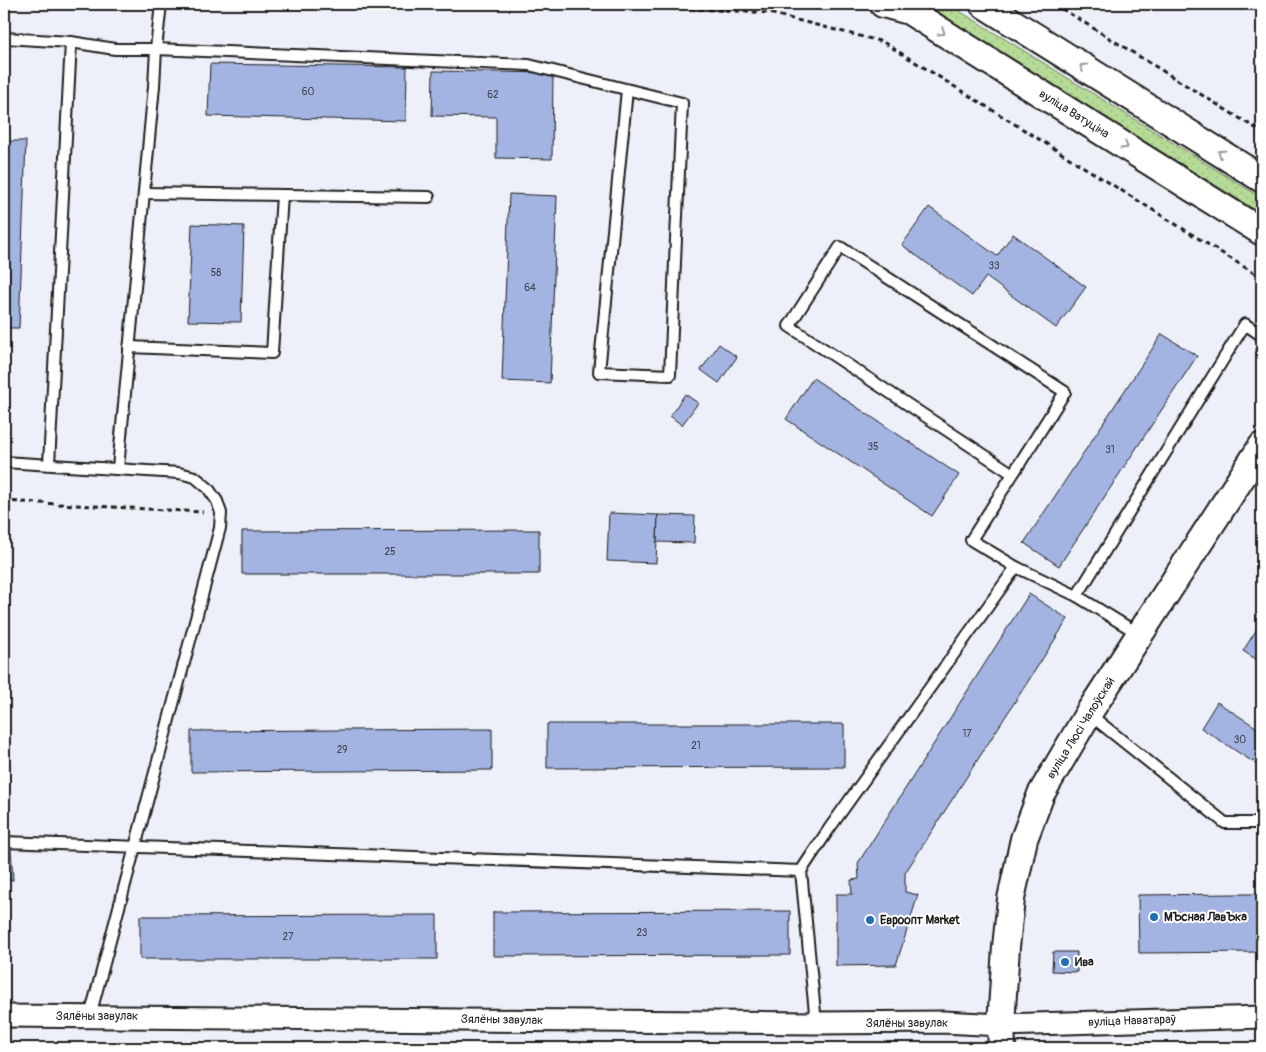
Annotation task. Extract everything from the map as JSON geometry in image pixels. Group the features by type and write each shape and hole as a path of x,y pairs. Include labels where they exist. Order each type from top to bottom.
{"street":[{"name":"вуліца Ватуціна","path":"883,4 909,11 1262,232"},
{"path":"983,4 1262,179"},
{"name":"вуліца Люсі Чалоўскай","path":"1001,1037 1006,947 1011,899 1024,839 1041,794 1088,714 1262,446"},
{"name":"Зялёны завулак","path":"4,1016 816,1023 944,1022 1001,1037"},
{"name":"вуліца Наватараў","path":"1001,1037 1262,1017"}],"lane":[{"path":"118,468 161,4"},
{"path":"4,38 71,42 115,49 156,49 529,65 682,103 670,376 599,372 627,90"},
{"path":"49,464 71,42"},
{"path":"144,193 429,197"},
{"path":"129,347 272,353 282,195"},
{"path":"1013,474 789,326 840,247 1065,392 1013,474 971,540 1016,567 1077,596 1140,635"},
{"path":"1077,596 1245,324 1262,336"},
{"path":"4,462 179,473 195,477 208,488 217,501 221,513 220,528 90,1016"},
{"path":"816,1023 801,871 1016,567"},
{"path":"1088,714 1226,823 1262,823"},
{"path":"4,842 801,871"}],"path":[{"path":"609,4 769,13 882,42 1262,278"},
{"path":"1054,4 1262,132"},
{"path":"4,501 221,513"}],"green space":[{"path":"922,4 948,4 1262,198 1262,214"}],"building":[{"path":"210,64 407,67 406,121 208,116"},
{"path":"433,71 553,73 552,159 496,158 496,117 432,116"},
{"path":"4,141 26,141 19,328 4,328"},
{"path":"509,194 557,196 550,383 502,381"},
{"path":"929,207 997,256 1013,234 1086,287 1056,328 986,277 972,296 902,245"},
{"path":"192,224 244,226 241,322 188,321"},
{"path":"1162,334 1197,356 1059,566 1024,543"},
{"path":"719,344 737,357 719,383 701,370"},
{"path":"813,378 959,475 932,516 786,419"},
{"path":"685,394 698,403 682,425 670,416"},
{"path":"609,513 658,515 656,563 607,561"},
{"path":"658,515 695,516 694,543 657,542"},
{"path":"539,530 539,574 242,574 242,531"},
{"path":"1029,594 1068,619 905,873 905,892 918,895 896,965 836,966 836,894 852,894 851,880 859,879 858,863"},
{"path":"1262,621 1262,663 1243,651"},
{"path":"1217,702 1262,731 1262,748 1253,762 1201,728"},
{"path":"547,724 844,724 844,767 547,768"},
{"path":"492,729 492,770 191,772 191,731"},
{"path":"11,848 13,880 4,881 4,849"},
{"path":"1262,894 1262,952 1139,953 1138,895"},
{"path":"790,911 790,955 493,956 493,912"},
{"path":"437,915 437,959 140,959 140,916"},
{"name":"Ива","path":"1053,952 1077,952 1077,972 1052,971"}],"place":[{"name":"МЪсная ЛавЪка","path":"1154,917"},
{"name":"Евроопт Market","path":"870,920"},
{"name":"Ива","path":"1065,962"}]}
